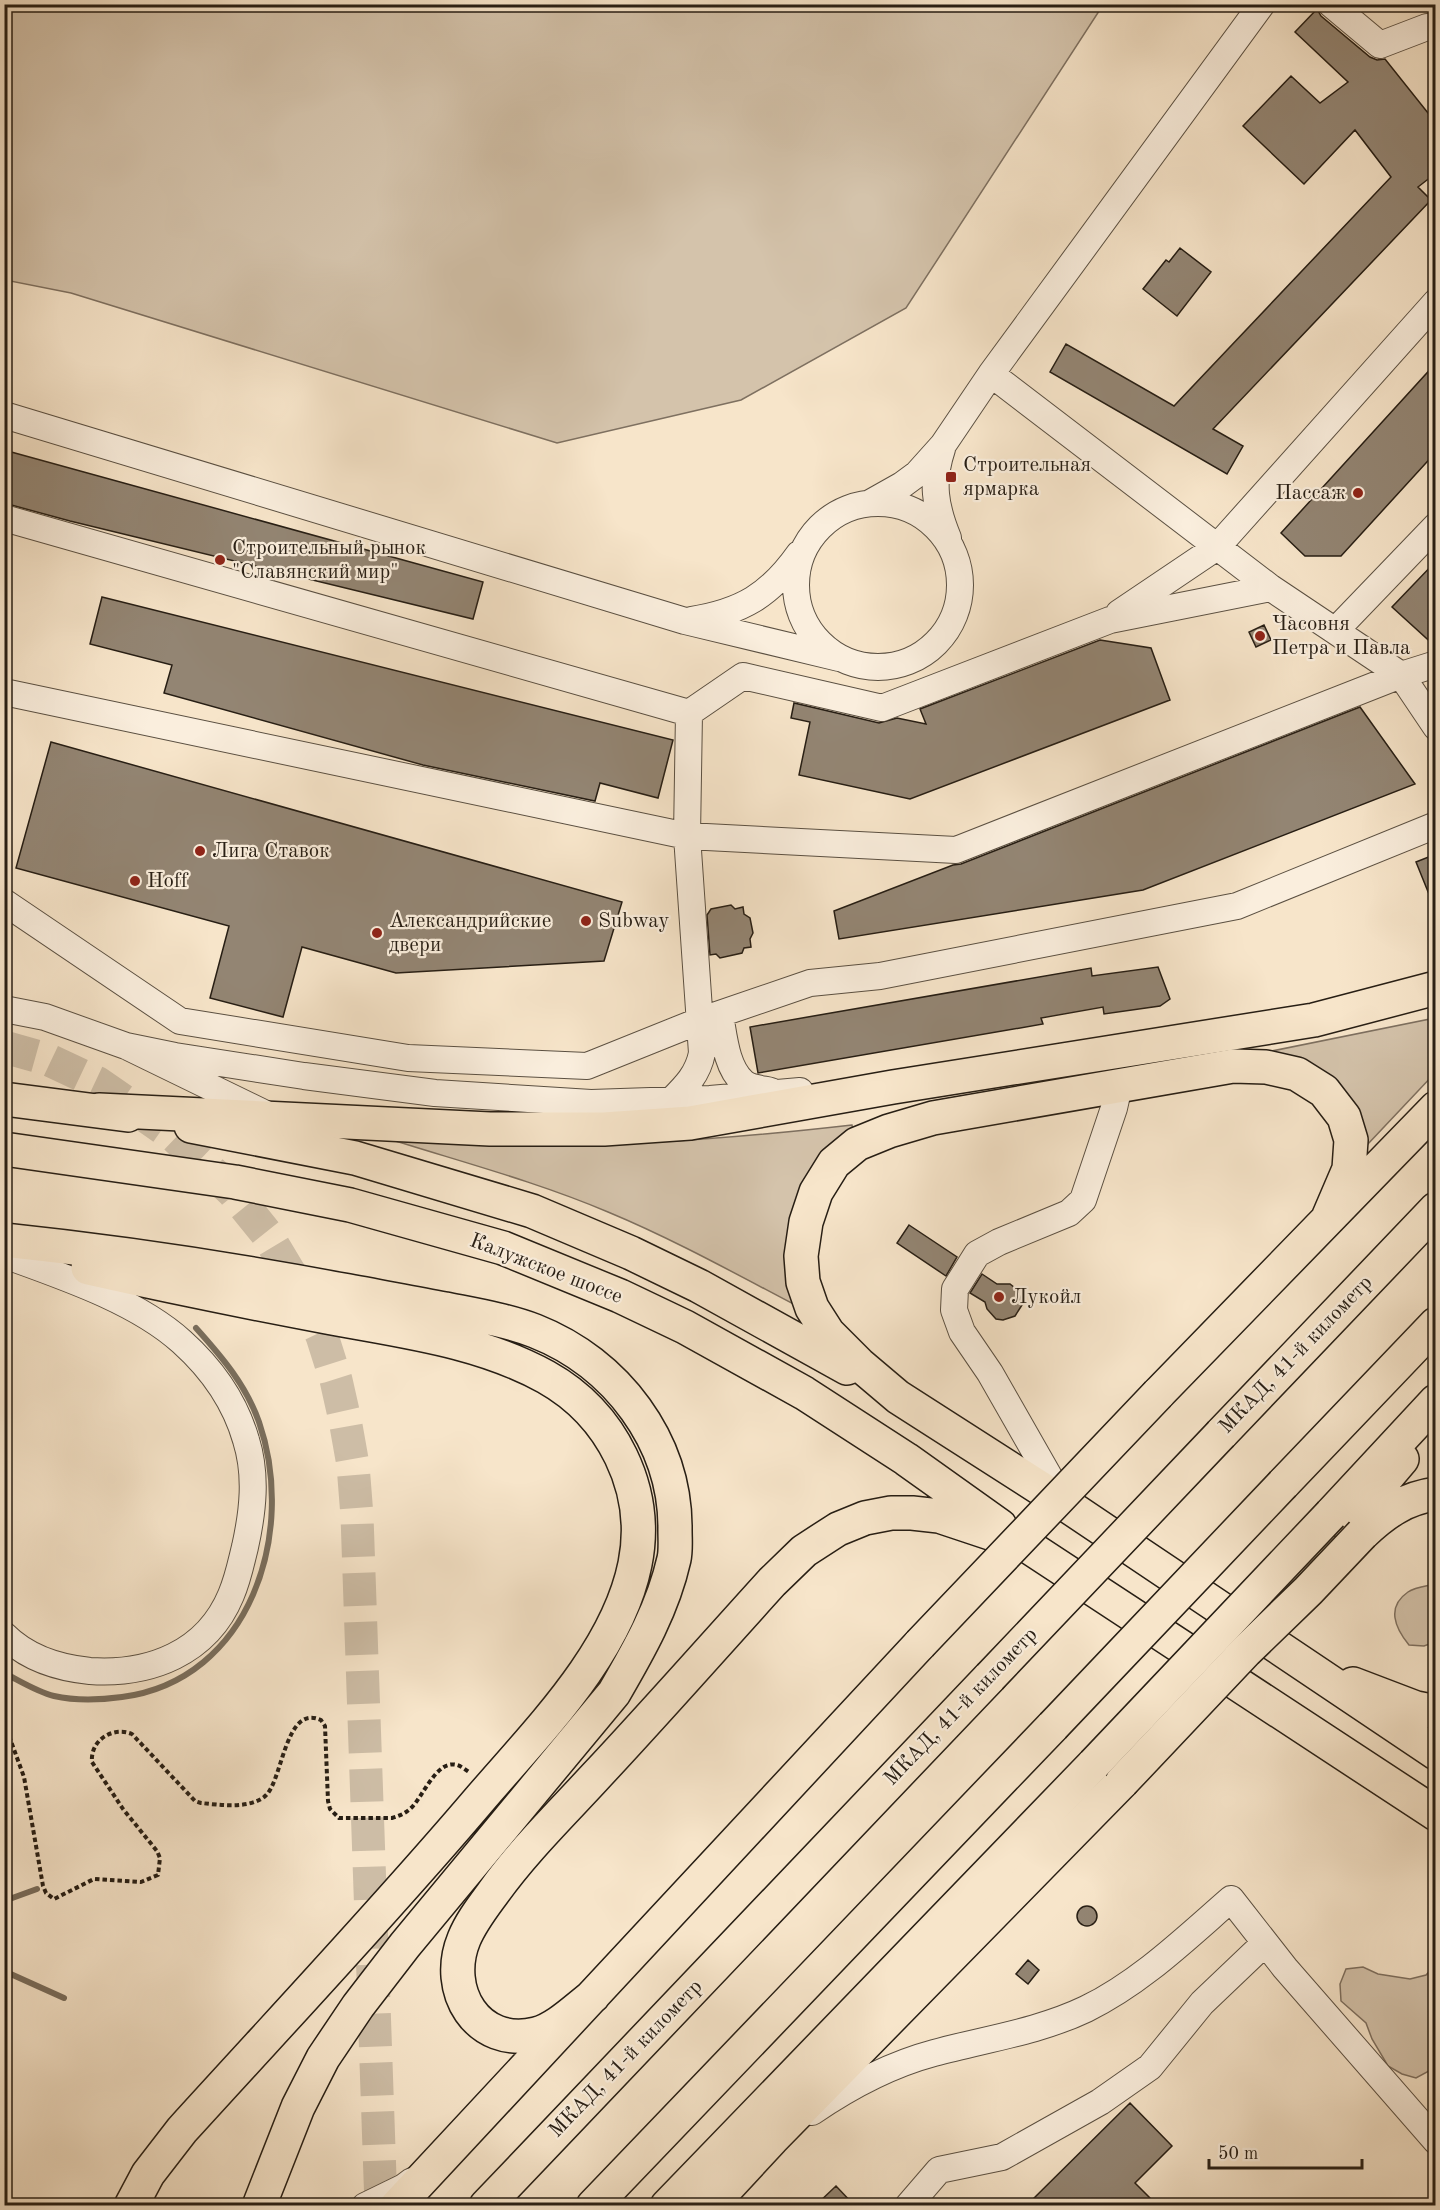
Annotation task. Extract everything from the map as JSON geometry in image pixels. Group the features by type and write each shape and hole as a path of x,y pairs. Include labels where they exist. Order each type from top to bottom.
{"main road":[{"path":"4,1100 99,1110 490,1129 604,1129 690,1123 893,1087 1314,1020 1436,988"},
{"path":"898,1397 859,1364 828,1333 812,1308 803,1282 801,1256 806,1222 816,1192 834,1163 857,1143 933,1118 1233,1066 1266,1067 1297,1074 1324,1091 1344,1117 1351,1140 1349,1169 1328,1218"},
{"path":"99,1110 228,1132 356,1158 532,1211 632,1253 709,1292 898,1397 1065,1503 1436,1753"},
{"path":"397,2205 920,1644 1328,1218 1430,1115"},
{"name":"Калужское шоссе","path":"4,1149 235,1182 350,1205 503,1248 620,1296 685,1327 804,1393 906,1459 1026,1545"},
{"path":"4,1156 88,1160"},
{"name":"МКАД, 41-й километр","path":"486,2205 1436,1209"},
{"path":"4,1240 104,1251 245,1271 492,1318 534,1330 560,1342 593,1362 620,1389 647,1423 666,1466 675,1510 674,1557 662,1602 641,1647 614,1692 405,1945 358,2006 323,2058 298,2107 259,2205"},
{"path":"4,1250 216,1296 442,1339 481,1348 518,1362 550,1379 579,1400 603,1424 622,1456 634,1489 639,1525 635,1565 624,1599 585,1673 426,1862 182,2130 148,2174 132,2205"},
{"path":"593,2205 1436,1324"},
{"path":"710,2205 771,2139 1122,1782 1246,1651 1308,1591 1347,1524 1436,1401"},
{"path":"667,2205 1094,1764 1347,1524 1401,1460 1436,1411"},
{"path":"1347,1524 1407,1501 1436,1494"},
{"path":"592,1996 538,2033 512,2036 490,2030 465,2005 459,1987 457,1963 464,1939 475,1917 515,1863 772,1582 804,1551 838,1529 865,1518 891,1513 939,1516 1026,1545 1436,1814"},
{"path":"1309,1668 1416,1708 1436,1712"}],"street":[{"path":"870,503 903,486 943,446 991,374 1262,4"},
{"path":"1331,4 1380,45 1432,25"},
{"path":"1110,620 1217,547 1436,302"},
{"path":"991,374 1271,588 1401,675 1436,727"},
{"path":"4,416 685,621 839,658 854,664 886,667 917,658 936,643 951,624 957,609 960,577 957,561 938,506 934,485 936,467 943,446"},
{"path":"685,621 708,617 750,602 771,588 825,521 854,506 886,503 917,512 942,532 951,546"},
{"path":"4,518 690,713"},
{"path":"1336,630 1436,526"},
{"path":"805,546 796,577 799,609 814,638 839,658"},
{"path":"690,713 743,676 882,708 1110,620 1271,588"},
{"path":"4,692 687,836 956,850 1401,675 1436,664"},
{"path":"671,1101 690,1082 699,1066 710,1018 687,836 690,713"},
{"path":"4,902 180,1022 408,1058 587,1066 710,1018 810,983 880,976 1237,906 1436,825"},
{"path":"4,1009 45,1017 126,1046 356,1158"},
{"path":"710,1018 726,1044 734,1070 745,1084 774,1092"},
{"path":"126,1046 174,1056 304,1076 435,1093 591,1103 710,1099 774,1092 893,1087"},
{"path":"1065,1503 990,1373 962,1332 954,1310 955,1289 977,1254 999,1242 1069,1213 1083,1200 1114,1108 1119,1086"},
{"path":"4,1255 68,1279 144,1314 181,1341 202,1361 221,1386 236,1413 246,1440 252,1469 254,1497 239,1571 226,1604 208,1631 171,1658 131,1671 80,1670 54,1665 31,1655 4,1635"},
{"path":"771,2139 848,2088 894,2066 933,2053 1044,2026 1086,2009 1120,1990 1158,1963 1231,1899 1265,1942 1436,2141"},
{"path":"908,2205 939,2170 1002,2157 1100,2102 1150,2067 1202,2003 1265,1942"},
{"path":"365,2205 404,2187 441,2158"}],"path":[{"path":"4,1722 26,1786 43,1886 46,1893 54,1899 94,1879 141,1882 158,1875 160,1858 157,1851 123,1809 95,1770 92,1762 91,1754 97,1742 119,1730 132,1734 195,1801 201,1803 244,1804 262,1799 273,1785 292,1732 299,1724 315,1717 325,1726 328,1801 333,1814 339,1818 400,1816 414,1804 445,1765 456,1764 477,1777"}],"shaded area":[{"path":"4,5 1103,5 906,308 741,400 557,443 71,293 5,280"},
{"path":"1435,1018 1435,1073 1366,1146 1354,1107 1252,1055"},
{"path":"852,1125 853,1132 827,1156 799,1307 680,1245 608,1212 525,1181 383,1137 519,1145 617,1144 734,1137"},
{"path":"1435,1584 1435,1642 1424,1646 1409,1645 1397,1625 1395,1611 1397,1604 1411,1590"},
{"path":"1435,1965 1433,2017 1436,2021 1435,2062 1429,2071 1416,2078 1402,2074 1388,2066 1372,2039 1366,2023 1341,2001 1340,1984 1346,1969 1363,1967 1378,1974 1410,1979 1426,1975"}],"building":[{"path":"1317,9 1321,16 1370,57 1377,60 1385,59 1436,123 1436,173 1418,187 1431,200 1213,429 1243,446 1227,474 1050,372 1066,344 1174,406 1391,177 1355,130 1304,184 1243,126 1291,76 1320,103 1348,82 1295,32"},
{"path":"1180,248 1211,272 1177,316 1143,289 1166,260 1169,262"},
{"name":"Пассаж","path":"1436,363 1436,452 1341,556 1305,556 1281,533"},
{"path":"4,450 483,582 473,619 4,503"},
{"path":"1436,561 1436,647 1392,607"},
{"path":"102,597 673,740 658,798 600,783 595,801 423,765 164,693 172,665 90,644"},
{"name":"Часовня Петра и Павла","path":"1264,625 1271,640 1256,647 1249,632"},
{"path":"1100,640 1151,648 1170,700 910,799 799,775 810,722 791,718 794,703 879,723 897,718 926,724 920,709"},
{"path":"1360,707 1415,784 1143,890 839,939 834,911 953,865 961,864"},
{"path":"51,742 622,902 604,961 396,973 302,947 283,1017 210,998 229,926 16,868"},
{"path":"1436,854 1436,909 1435,909 1416,862"},
{"path":"731,905 735,909 743,907 744,914 750,918 753,933 750,939 751,947 744,948 742,953 720,958 716,954 710,955 707,915 711,909"},
{"path":"1158,967 1170,999 1160,1006 1104,1014 1103,1007 1041,1018 1043,1024 758,1073 750,1027 1091,968 1092,976"},
{"path":"909,1225 957,1257 946,1276 897,1243"},
{"path":"982,1274 997,1284 1010,1284 1020,1292 1022,1305 1015,1316 1003,1320 996,1319 987,1309 985,1302 970,1293"},
{"path":"1083,1906 1091,1906 1097,1912 1097,1920 1091,1926 1083,1926 1077,1920 1077,1912"},
{"path":"1028,1960 1039,1970 1028,1984 1016,1974"},
{"path":"1130,2103 1172,2146 1135,2183 1157,2205 1027,2205"},
{"path":"836,2186 854,2205 816,2205"}],"waterway":[{"path":"4,1673 54,1696 71,1699 122,1697 166,1685 203,1662 232,1632 253,1594 266,1553 272,1509 269,1465 254,1409 224,1361 196,1328"},
{"path":"4,1901 37,1889"},
{"path":"4,1971 64,1998"}],"tunnel":[{"path":"4,1047 47,1059 98,1083 174,1136 233,1192 266,1233 300,1290 322,1336 336,1380 345,1420 353,1465 357,1516 381,2206"}],"place":[{"name":"Строительная ярмарка","path":"951,477"},
{"name":"Пассаж","path":"1358,493"},
{"name":"Строительный рынок \"Славянский мир\"","path":"220,560"},
{"name":"Часовня Петра и Павла","path":"1260,636"},
{"name":"Лига Ставок","path":"200,851"},
{"name":"Hoff","path":"135,881"},
{"name":"Subway","path":"586,921"},
{"name":"Александрийские двери","path":"377,933"},
{"name":"Лукойл","path":"999,1297"}]}
